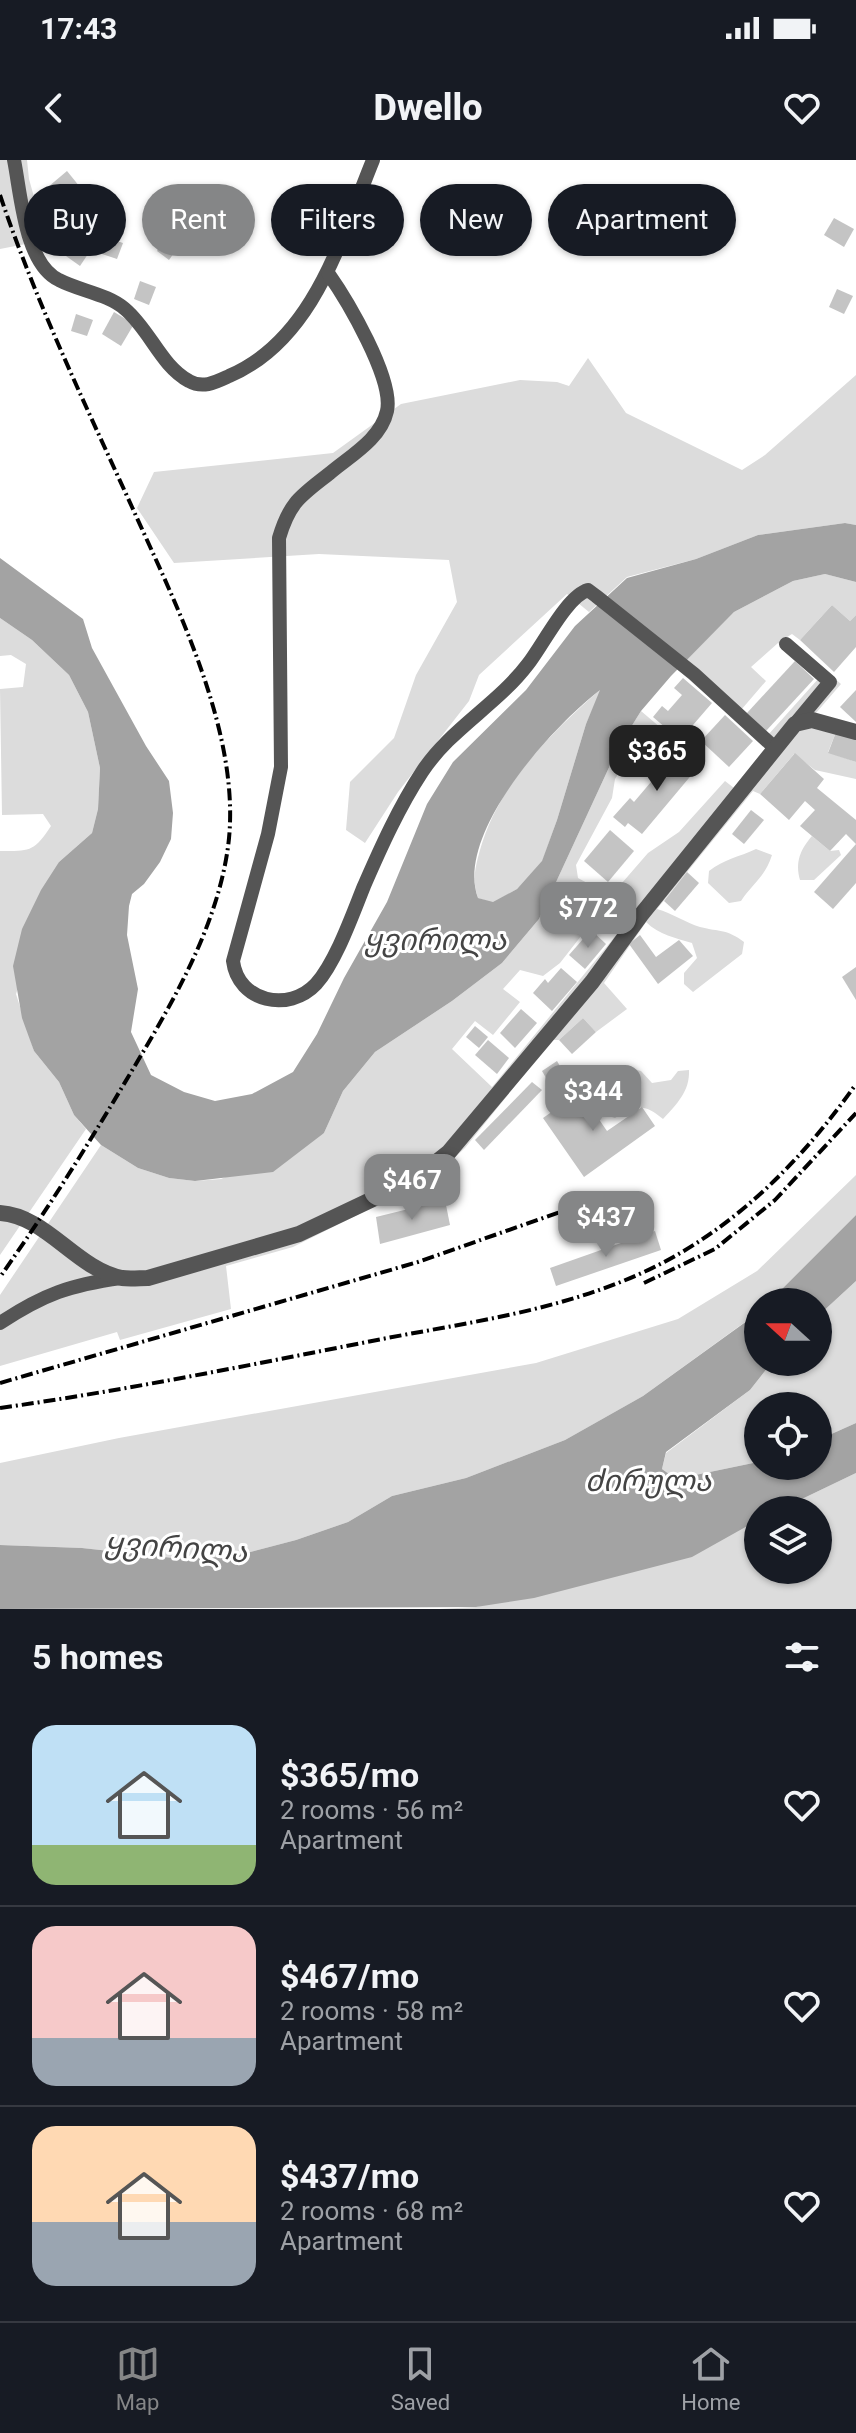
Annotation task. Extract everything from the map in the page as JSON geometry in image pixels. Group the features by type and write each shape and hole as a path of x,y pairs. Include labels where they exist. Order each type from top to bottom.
{"street":[{"path":"14,160 33,253 43,269 56,279 121,305 134,317 174,370 192,383 208,385 239,372 275,346 304,311 328,273 373,160"},
{"path":"328,273 342,293 387,383 387,412 373,437 303,494 287,512 279,538 281,767 268,834 233,961 235,976 243,987 255,995 290,1000 317,982 348,927 399,811 438,750 482,713 527,666 569,602 580,592 588,590 694,674 775,748"},
{"path":"0,1323 29,1304 78,1284 148,1278 299,1234 415,1179 449,1152 592,982 641,915 830,682 786,644"},
{"path":"795,724 812,720 856,732"},
{"path":"0,1213 25,1219 73,1253 122,1278"}],"shaded area":[{"path":"0,160 27,160 30,184 24,184 24,244 0,249"},
{"path":"588,358 626,413 742,470 765,455 856,375 856,525 845,523 758,535 696,559 627,577 589,612 567,594 479,675 469,701 398,792 365,843 346,830 350,782 394,738 416,675 457,602 449,560 319,554 174,563 137,508 154,472 333,453 401,404 520,380 557,382 569,386"},
{"path":"825,574 856,582 856,615 850,621 832,605 800,640 792,634 787,637 841,684 816,713 836,719 836,732 828,752 856,762 856,779 815,770 794,754 760,794 753,791 657,909 695,925 733,935 744,942 742,954 693,992 684,984 684,973 697,958 692,943 662,933 646,922 604,983 627,1009 596,1032 583,1018 559,1040 552,1040 465,1148 435,1176 293,1247 226,1266 231,1309 120,1340 117,1332 0,1366 0,1295 101,1145 138,1168 169,1178 195,1181 221,1179 324,1133 343,1091 375,1052 452,1001 502,963 539,919 618,748 641,711 681,745 658,760 625,763 615,779 612,798 576,865 578,878 600,890 615,891 648,853 679,832 725,781 734,788 766,747 677,669 734,612 793,581","holes":["778,643 819,678 768,735 741,710 766,681 751,667","596,917 617,934 492,1087 452,1049 475,1021 493,1035 520,1002 503,989 520,970 543,976 560,963"]},
{"path":"0,618 32,640 69,675 88,712 100,768 98,809 92,833 59,862 16,994 34,1051 59,1082 74,1115 86,1129 0,1255 0,851 30,848 40,841 51,826 43,814 2,815 0,689 23,687 26,664 11,655 0,656"},
{"path":"602,688 586,724 542,862 517,889 493,903 478,898 475,880 480,850 500,803 546,741"},
{"path":"812,836 830,851 839,850 841,855 814,880 800,880 800,856"},
{"path":"756,849 772,855 769,863 741,901 729,903 708,883 709,871"},
{"path":"625,1067 641,1071 652,1083 671,1080 678,1071 689,1070 689,1078 685,1091 663,1119 645,1108 629,1110 615,1118 598,1108 588,1090 603,1074"},
{"path":"856,1175 856,1215 783,1288 744,1288 744,1323 643,1396 565,1440 466,1478 392,1496 348,1522 235,1556 183,1559 82,1548 0,1545 0,1463 119,1438 536,1363 678,1319 757,1271"},
{"path":"856,1281 856,1423 832,1434 832,1392 747,1392 761,1376 832,1376 832,1303"},
{"path":"744,1394 744,1465 676,1479 662,1469 666,1453"},
{"path":"856,1473 856,1609 440,1609 476,1607 744,1524 744,1584 832,1584 832,1496 808,1496"}],"water":[{"name":"ყვირილა","path":"845,523 856,525 856,582 825,574 793,581 734,612 671,676 641,711 618,748 539,919 502,963 452,1001 375,1052 343,1091 324,1133 273,1172 195,1181 169,1178 138,1168 101,1145 74,1115 59,1082 34,1051 22,1018 13,966 22,929 41,890 59,862 92,833 98,809 100,768 88,712 69,675 32,640 0,618 0,558 83,619 92,648 169,781 173,813 171,839 160,862 144,884 132,894 129,906 127,935 138,989 131,1032 151,1075 184,1092 215,1101 252,1094 293,1072 317,1034 387,902 427,804 453,762 526,690 575,626 627,578 696,559 758,535","holes":["600,690 542,861 517,889 493,902 478,898 474,872 480,844 494,814 534,755"]},
{"path":"856,1215 856,1281 832,1303 832,1288 783,1288"},
{"name":"ყვირილა","path":"744,1323 744,1376 761,1376 750,1390 666,1452 662,1469 676,1479 744,1465 744,1480 832,1480 832,1434 856,1423 856,1473 808,1496 744,1496 744,1528 692,1557 534,1598 476,1607 0,1609 0,1545 82,1548 183,1559 235,1556 348,1522 392,1496 466,1478 565,1440 643,1396"}],"building":[{"path":"67,171 78,184 52,184"},
{"path":"834,218 854,229 844,247 824,235"},
{"path":"66,256 87,256 80,266"},
{"path":"140,281 156,287 149,305 134,299"},
{"path":"837,289 853,296 844,314 829,307"},
{"path":"114,312 134,324 121,346 102,334"},
{"path":"76,314 93,320 87,336 71,331"},
{"path":"832,605 850,621 856,615 856,647 834,672 800,640"},
{"path":"795,661 814,679 766,731 747,713"},
{"path":"683,678 712,703 680,740 653,717 662,706 668,711 682,695 674,688"},
{"path":"856,690 856,722 840,707"},
{"path":"725,715 753,741 729,767 701,741"},
{"path":"836,732 856,739 856,762 828,753"},
{"path":"679,749 699,766 642,834 628,823 625,827 613,817 630,798 634,802"},
{"path":"795,753 824,779 817,788 856,820 856,844 846,834 830,851 800,826 815,810 805,801 789,820 760,794"},
{"path":"751,810 764,820 744,844 732,834"},
{"path":"610,830 634,851 608,882 584,861"},
{"path":"856,844 856,883 833,909 814,892"},
{"path":"687,872 699,883 675,911 664,901"},
{"path":"591,930 606,944 585,969 569,955"},
{"path":"640,935 656,957 679,940 693,956 658,984 629,944"},
{"path":"856,967 856,1000 842,977"},
{"path":"561,968 577,982 552,1011 533,993 545,979 548,983"},
{"path":"521,1009 537,1023 515,1048 500,1033"},
{"path":"583,1018 596,1032 572,1054 559,1040"},
{"path":"475,1026 488,1037 479,1048 466,1037"},
{"path":"488,1040 509,1058 497,1074 475,1055"},
{"path":"557,1061 564,1073 549,1083 542,1071"},
{"path":"532,1082 542,1090 484,1150 475,1140"},
{"path":"580,1092 607,1131 642,1107 655,1126 584,1177 543,1118"},
{"path":"445,1200 450,1225 380,1244 376,1217"},
{"path":"655,1231 661,1250 556,1286 550,1268"}],"railway":[{"path":"0,195 45,314 186,628 216,716 226,761 230,805 228,847 222,879 186,973 155,1032 92,1137 0,1277"},
{"path":"0,1408 144,1385 483,1320 582,1296 614,1284 678,1255 736,1215 812,1140 856,1084"},
{"path":"644,1283 715,1249 775,1200 856,1113"},
{"path":"0,1383 418,1262 597,1199"}],"water label":[{"name":"ძირულა","path":"648,1480"}]}
